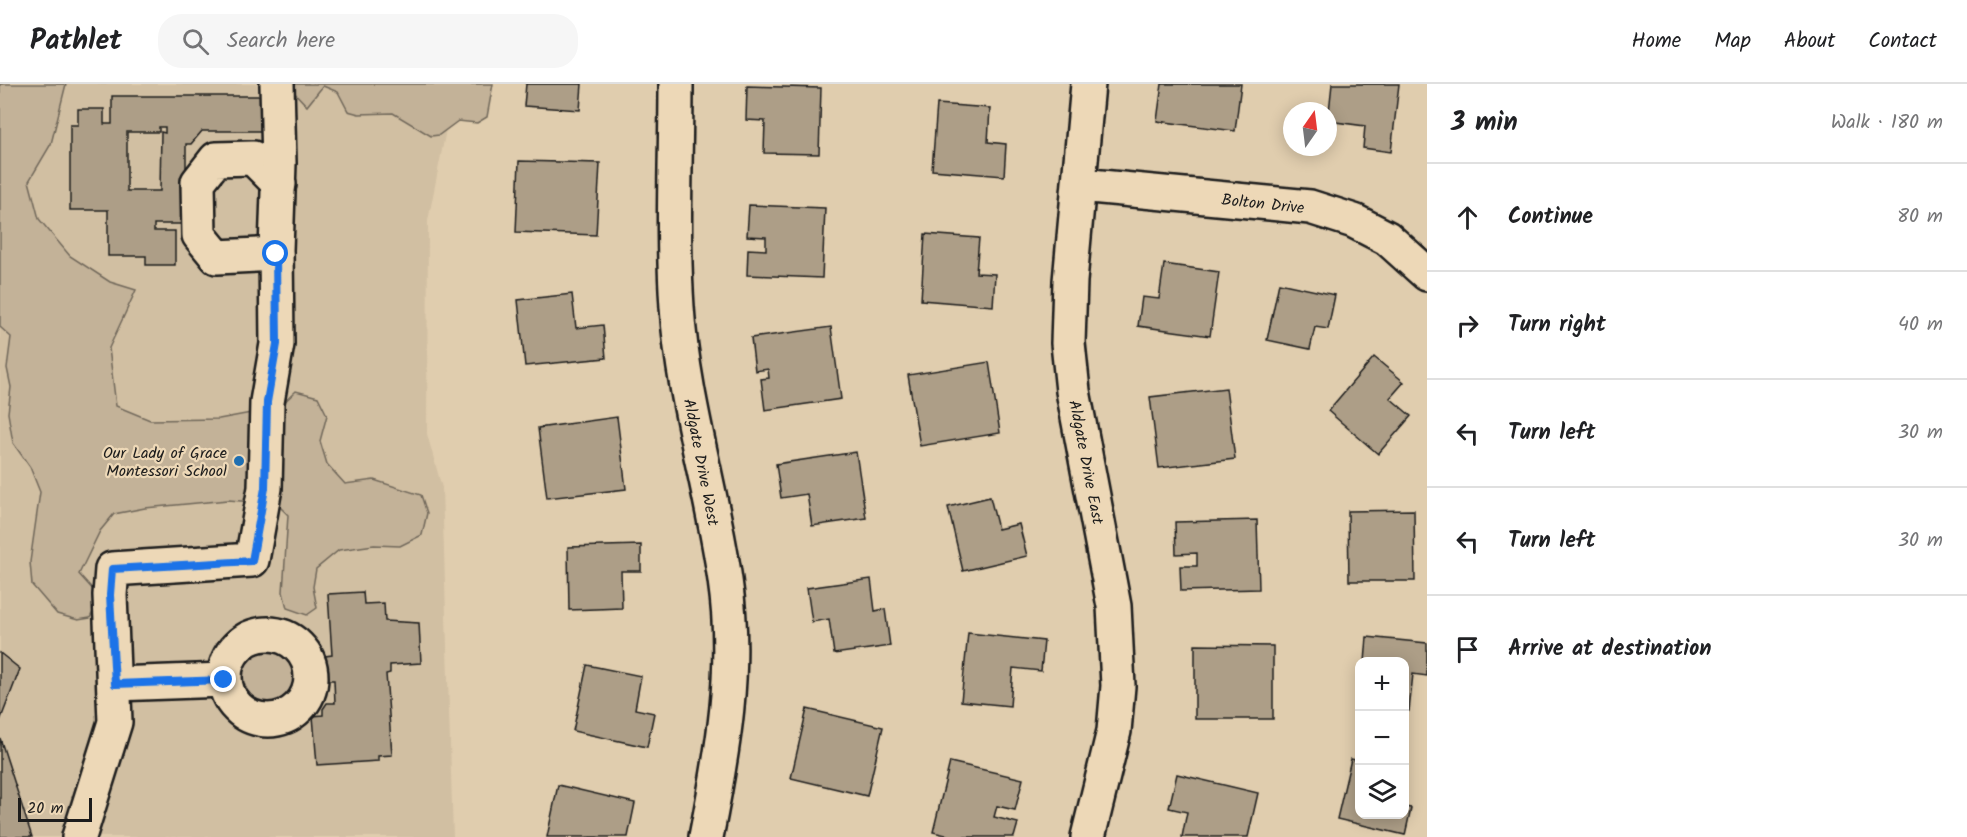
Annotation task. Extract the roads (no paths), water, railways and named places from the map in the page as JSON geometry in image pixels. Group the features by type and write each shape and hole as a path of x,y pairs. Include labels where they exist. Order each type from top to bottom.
{"street":[{"path":"79,837 115,722 110,595 112,569 252,561 265,488 267,402 277,344 276,254 279,184 277,84"},
{"name":"Aldgate Drive West","path":"676,84 677,307 687,381 726,581 731,682 724,748 706,837"},
{"name":"Aldgate Drive East","path":"1088,84 1070,281 1068,343 1073,391 1114,606 1118,686 1114,731 1088,837"},
{"path":"276,254 217,256 199,235 198,182 216,159 253,158 279,184"},
{"name":"Bolton Drive","path":"1080,185 1310,207 1354,221 1387,238 1427,274"},
{"path":"115,684 224,680"}],"place":[{"name":"Our Lady of Grace Montessori School","path":"239,461"}]}
